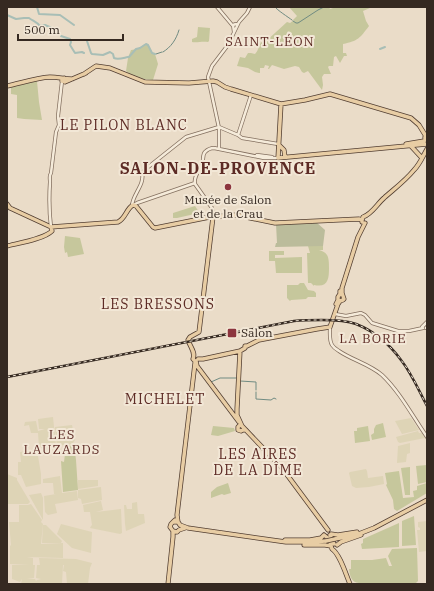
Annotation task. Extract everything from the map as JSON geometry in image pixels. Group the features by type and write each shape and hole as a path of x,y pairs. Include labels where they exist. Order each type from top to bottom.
{"main road":[{"path":"7,86 42,78 58,77 64,80 72,79 96,68 108,68 145,82 215,82 225,87 280,104 332,94 408,117 417,123 426,136 424,141 408,145"},
{"path":"280,104 278,144 280,149 284,150 285,156"},
{"path":"408,145 427,143"},
{"path":"280,149 278,156 427,143"},
{"path":"408,145 422,158"},
{"path":"196,359 203,359 240,351 258,340 325,327 330,329 330,325 338,304 338,298 341,295 340,290 347,265 364,220 384,198 400,185 414,170 427,150"},
{"path":"8,207 53,228 79,224 118,222 123,219 131,207 136,206 154,228 195,219 230,216 240,216 275,223 355,218 364,220"},
{"path":"213,217 199,332 190,337 188,342 193,349 196,359 196,366 236,415 243,428 282,468 308,503 334,546 350,584"},
{"path":"39,221 46,226 51,226"},
{"path":"7,246 52,233 51,226"},
{"path":"236,415 240,351"},
{"path":"168,584 177,527 176,516 196,359"},
{"path":"177,527 246,536 287,544 334,546 362,532 383,524 427,500"},
{"path":"263,539 295,543 327,535 359,532 392,519"},
{"path":"246,536 284,540 305,540 321,538 327,535"}],"street":[{"path":"217,7 235,25"},
{"path":"204,82 215,62 226,50 234,32 235,25 247,13 250,7"},
{"path":"209,74 208,81 219,127 219,147"},
{"path":"51,226 49,195 56,125 64,80"},
{"path":"238,135 251,95"},
{"path":"131,207 132,202 140,188 143,175 142,173 186,138 194,134 219,127 242,138 278,144"},
{"path":"213,217 211,207 195,183 195,178 202,164 203,156 206,151 210,148 219,147 256,156 270,158 278,156"},
{"path":"131,207 137,203 195,183"},
{"path":"46,224 51,220"},
{"path":"334,314 346,316 361,313 365,315 372,323 398,331 409,331 425,327"},
{"path":"330,329 330,339 336,348 347,356 373,369 386,380 427,437"}],"shaded area":[{"path":"53,417 56,446 39,448 38,433 31,433 29,425 24,426 25,422 36,421 38,431 45,429 39,429 38,419"},
{"path":"411,418 419,430 402,434 395,421"},
{"path":"72,425 75,440 73,443 57,446 55,427"},
{"path":"418,431 419,433 422,433 425,438 400,443 398,442 396,437"},
{"path":"410,443 410,453 407,454 406,462 397,463 398,446"},
{"path":"37,450 41,484 26,487 21,475 18,475 18,462 21,462 20,452"},
{"path":"366,469 368,478 383,476 384,484 356,488 352,486 349,473"},
{"path":"7,474 17,478 30,502 28,504 8,504"},
{"path":"60,476 62,493 77,491 78,500 55,504 57,513 48,515 45,512 44,496 56,494 54,494 53,483 43,483 43,479"},
{"path":"78,480 98,480 98,486 78,489"},
{"path":"101,487 102,500 82,504 81,499 78,498 78,490"},
{"path":"41,493 43,498 43,520 29,495"},
{"path":"101,501 103,510 96,512 121,509 122,533 120,534 90,528 92,525 90,512 84,512 83,505"},
{"path":"137,502 138,514 144,514 145,523 126,531 124,505 126,505 127,509 132,509 132,503"},
{"path":"31,504 42,520 41,522 43,524 41,544 63,543 63,558 27,557 33,558 33,565 35,565 34,578 27,579 35,579 36,581 41,579 36,578 37,565 40,565 39,558 76,559 92,563 88,584 67,584 66,572 63,571 64,565 63,565 62,584 21,584 22,579 20,582 12,579 12,565 29,565 10,564 11,545 9,522 19,522 19,505"},
{"path":"427,521 427,551 419,552 417,530 420,530 420,528 418,527 418,522"},
{"path":"61,524 92,532 91,553 72,548 57,534"},
{"path":"43,525 46,525 62,541 61,543 42,543"}],"green space":[{"path":"289,7 329,7 330,9 334,7 370,8 363,11 369,26 358,38 352,42 343,44 343,53 346,53 347,56 344,56 340,63 336,56 334,57 333,66 328,67 331,74 324,74 322,77 322,90 308,71 304,73 299,67 295,66 284,69 272,65 268,69 269,66 265,65 264,68 260,68 259,73 248,68 237,66 240,57 245,58 248,53 255,54 261,42 264,43 287,22 290,23 294,20 297,16"},
{"path":"198,27 210,28 208,42 192,42 192,39 197,37"},
{"path":"148,44 152,52 155,54 158,64 153,80 139,78 126,71 131,50"},
{"path":"37,81 42,120 17,118 17,95 11,94 11,87"},
{"path":"195,206 199,213 173,218 173,213"},
{"path":"316,222 325,230 323,246 275,247 277,243 276,224"},
{"path":"65,236 80,238 84,254 68,257 67,252 65,253 64,247"},
{"path":"308,246 323,246 323,250 319,250 328,256 329,276 325,284 313,286 311,283 308,283 307,253 310,253"},
{"path":"269,251 284,251 284,255 275,255 275,258 302,257 302,273 276,273 275,261 269,261"},
{"path":"300,283 304,283 308,290 314,291 316,293 316,297 308,297 306,299 290,301 287,298 287,285 298,285"},
{"path":"383,423 386,437 372,440 371,435 374,433 376,425"},
{"path":"213,426 234,428 235,431 218,436 211,435"},
{"path":"368,426 370,441 355,443 354,431 357,431 357,428"},
{"path":"74,445 78,490 63,492 61,461 64,462 66,446"},
{"path":"427,465 427,482 418,484 416,466"},
{"path":"410,467 410,495 405,495 401,468"},
{"path":"399,471 403,498 414,497 413,491 417,490 417,486 427,483 427,493 397,511 394,509 393,500 386,485 385,473"},
{"path":"228,483 231,493 224,495 222,494 211,498 211,492 217,487"},
{"path":"414,516 416,545 402,546 402,521"},
{"path":"399,523 399,547 362,549 361,544 363,543 363,539"},
{"path":"417,548 418,581 416,583 359,583 351,578 349,569 351,569 351,560 386,558 389,566 392,566 388,556 392,549"}],"waterway":[{"path":"37,7 39,14 60,15 74,25"},
{"path":"275,7 292,20"},
{"path":"293,21 298,23 324,7"},
{"path":"7,15 16,19 29,18 40,26 45,25 52,28"},
{"path":"163,52 173,43 179,30"},
{"path":"61,36 70,39 70,45 75,53 84,53"},
{"path":"87,41 91,53"},
{"path":"129,57 136,49 146,44 152,53 155,54"},
{"path":"380,49 385,47"},
{"path":"91,53 103,55 110,52 116,59 128,57"},
{"path":"156,54 162,52"},
{"path":"211,382 220,378 237,378"},
{"path":"240,381 256,382 256,390"},
{"path":"256,392 256,399 276,399"}],"railway":[{"path":"7,377 294,321 339,320 363,327 387,344 405,365 427,406"}],"place":[{"name":"Musée de Salon et de la Crau","path":"228,187"},
{"name":"Salon","path":"232,333"}],"district":[{"name":"SAINT-LÉON","path":"270,41"},
{"name":"LE PILON BLANC","path":"124,125"},
{"name":"SALON-DE-PROVENCE","path":"218,168"},
{"name":"LES BRESSONS","path":"158,304"},
{"name":"LA BORIE","path":"373,338"},
{"name":"MICHELET","path":"165,399"},
{"name":"LES LAUZARDS","path":"62,442"},
{"name":"LES AIRES DE LA DÎME","path":"258,462"}]}
